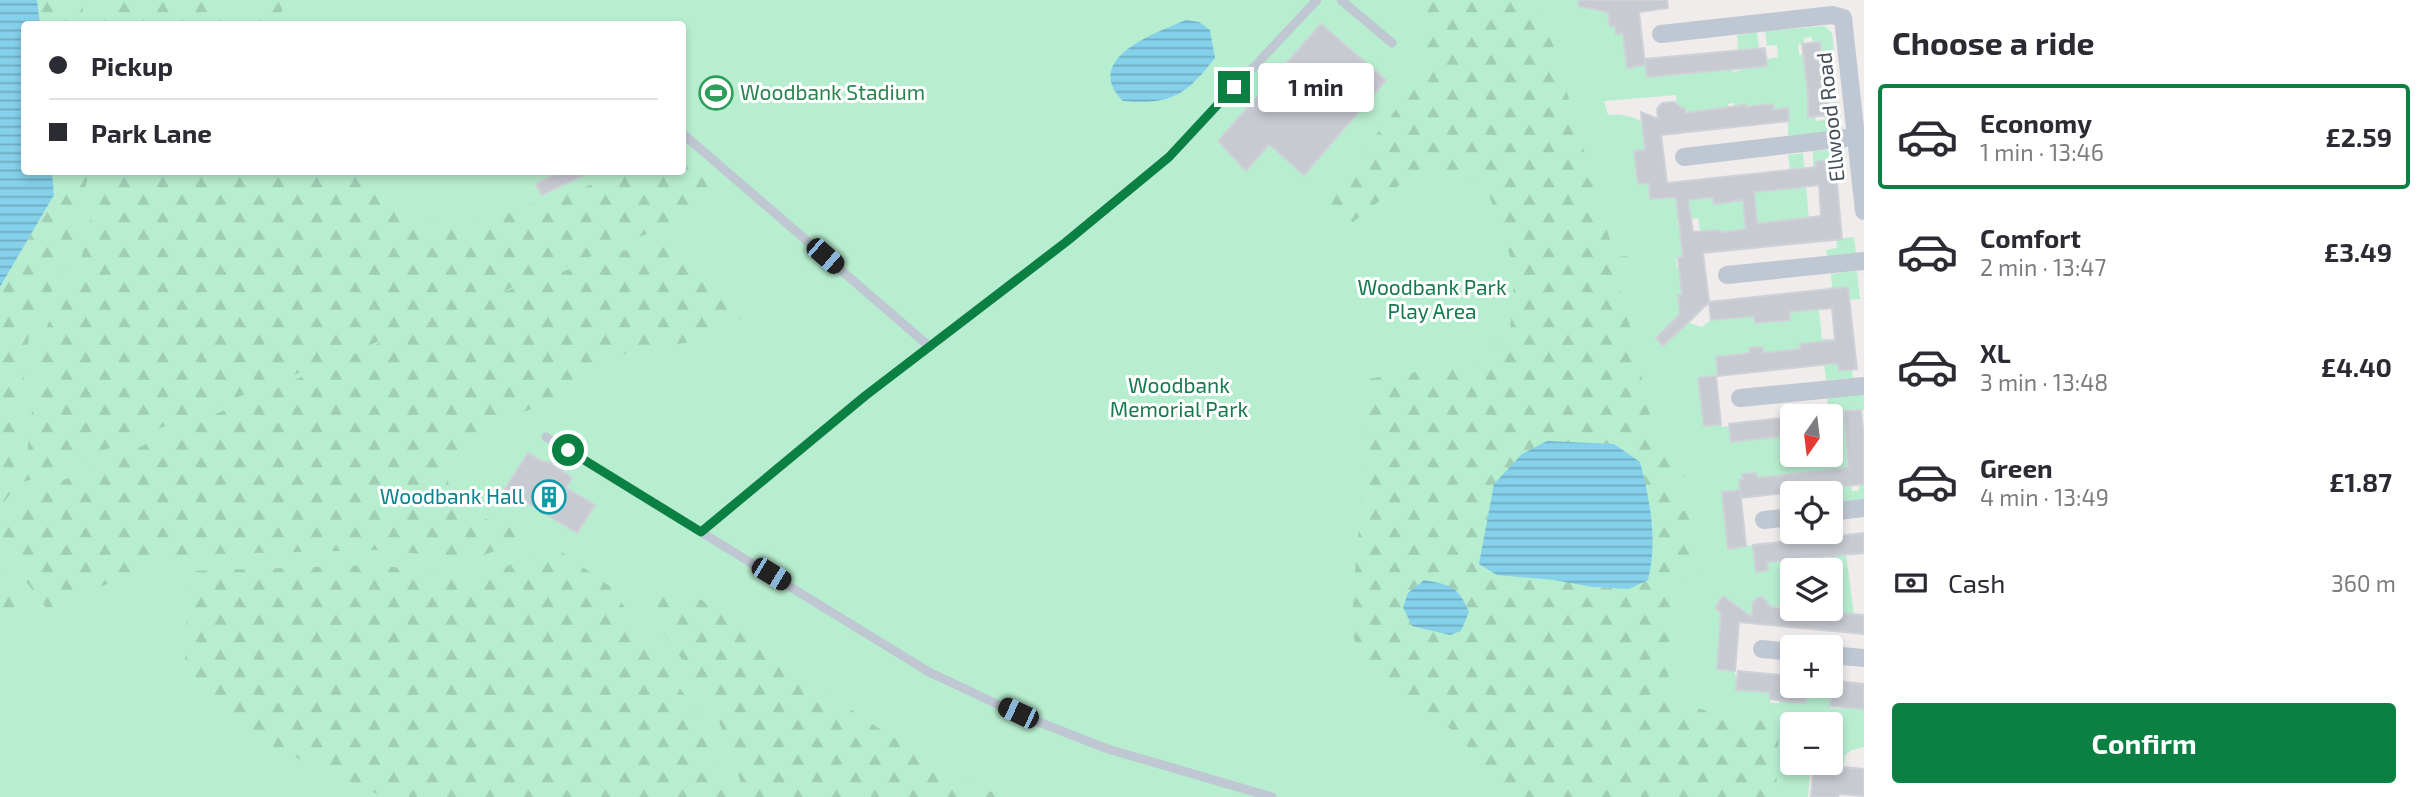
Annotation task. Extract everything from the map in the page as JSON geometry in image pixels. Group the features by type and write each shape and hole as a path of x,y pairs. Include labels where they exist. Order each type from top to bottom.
{"street":[{"name":"Ellwood Road","path":"1661,34 1832,15 1843,18 1858,103 1855,137 1864,211"},
{"path":"1684,158 1855,137"},
{"path":"1727,275 1864,261"},
{"path":"1740,398 1864,386"},
{"path":"1843,510 1864,508"},
{"path":"1764,520 1780,518"},
{"path":"1762,649 1780,651"},
{"path":"1843,656 1864,658"}],"lane":[{"path":"701,532 865,396 1066,242 1169,157 1317,0"},
{"path":"1342,0 1392,43"},
{"path":"686,135 930,347"},
{"path":"546,437 929,672 1018,713 1108,749 1272,797"}],"green space":[{"name":"Woodbank Memorial Park","path":"37,0 1603,0 1613,13 1608,15 1610,26 1615,26 1616,34 1623,33 1623,39 1644,60 1651,59 1652,68 1646,69 1647,77 1729,69 1733,72 1739,71 1750,55 1749,49 1738,50 1737,35 1757,32 1761,66 1767,65 1766,54 1768,59 1778,57 1777,45 1767,46 1765,31 1825,26 1832,33 1834,52 1822,53 1820,42 1813,43 1812,37 1804,38 1804,43 1798,45 1799,55 1804,55 1811,117 1815,117 1816,121 1825,120 1825,116 1829,115 1827,103 1839,102 1842,130 1788,136 1788,109 1773,110 1773,105 1735,107 1734,103 1728,104 1728,109 1694,113 1692,111 1685,114 1685,108 1677,108 1676,95 1604,101 1608,115 1631,117 1651,130 1643,130 1645,150 1634,152 1635,158 1647,174 1637,175 1638,184 1649,183 1651,199 1672,182 1676,201 1713,197 1714,203 1721,203 1742,194 1744,211 1755,210 1755,192 1779,190 1801,169 1790,170 1788,155 1803,153 1811,242 1808,242 1805,218 1794,219 1795,226 1720,234 1719,230 1709,231 1701,236 1698,218 1677,221 1685,257 1676,258 1677,268 1686,267 1689,294 1678,295 1679,305 1691,313 1701,312 1689,323 1702,327 1711,320 1779,313 1780,321 1789,320 1789,312 1815,310 1818,303 1822,339 1835,339 1839,371 1852,370 1853,378 1826,380 1824,364 1815,342 1801,344 1801,349 1758,353 1757,347 1749,348 1750,354 1716,357 1717,366 1722,366 1723,375 1698,379 1704,426 1729,426 1731,442 1780,436 1780,467 1843,467 1843,404 1828,404 1827,398 1864,394 1864,410 1844,412 1852,491 1859,491 1859,485 1864,484 1864,500 1843,503 1843,481 1835,481 1833,470 1784,473 1758,478 1756,473 1743,474 1743,479 1739,480 1739,494 1742,497 1732,498 1732,491 1722,492 1729,549 1753,545 1756,571 1768,570 1767,562 1780,561 1780,607 1764,606 1763,598 1753,606 1752,617 1723,596 1715,608 1730,619 1720,620 1717,669 1733,670 1737,678 1737,690 1770,692 1770,703 1779,703 1780,700 1805,702 1806,698 1831,698 1830,708 1841,709 1843,699 1857,682 1855,708 1864,709 1864,747 1845,755 1843,764 1843,712 1780,712 1780,775 1810,775 1808,797 0,797 0,287 54,195 52,175 686,175 686,21 40,21"},
{"path":"37,0 83,0 82,21 40,21"},
{"path":"101,0 231,0 232,21 100,21"},
{"path":"253,0 286,0 278,21 252,21"},
{"path":"1422,0 1540,0 1615,257 1627,256 1630,274 1618,275 1623,302 1633,301 1635,316 1628,318 1659,454 1681,451 1687,476 1672,477 1678,511 1695,510 1697,579 1675,580 1668,654 1669,698 1673,702 1704,710 1721,720 1779,723 1776,797 1515,797 1452,730 1358,657 1353,632 1353,594 1363,483 1362,438 1366,379 1475,364 1510,330 1515,271 1484,180 1422,167 1353,222 1318,208 1425,73","holes":["1581,443 1614,444 1640,462 1629,589 1497,575 1479,564 1494,484"]},
{"path":"1813,151 1845,151 1846,165 1835,166 1834,160 1817,162 1818,178 1813,179"},
{"path":"686,154 712,177 708,195 695,212 672,224 491,296 670,235 750,314 689,342 611,357 551,401 514,416 487,433 446,470 452,504 493,522 512,519 536,535 474,559 379,550 176,555 47,609 0,548 0,521 29,495 435,319 24,482 40,339 80,265 100,175 359,175 386,201 423,222 467,226 621,175 686,175"},
{"path":"52,175 88,175 68,260 29,335 14,459 14,489 0,507 0,287 54,195"},
{"path":"1854,237 1856,253 1827,256 1826,250 1837,248 1836,239"},
{"path":"1855,271 1860,299 1827,302 1826,288 1832,287 1831,274"},
{"name":"Woodbank Memorial Park","path":"1844,539 1854,615 1843,614 1843,558 1830,556 1840,544 1843,544"},
{"path":"553,546 611,587 699,716 727,797 384,797 281,751 210,708 185,664 188,571 379,565 477,579"},
{"path":"0,569 28,605 25,616 0,625"},
{"path":"635,593 699,598 861,717 959,779 1004,797 746,797 712,702"}],"water":[{"path":"0,0 37,0 40,21 21,21 21,175 52,175 54,195 0,287"},
{"path":"1186,20 1199,22 1210,30 1215,58 1195,81 1176,95 1153,101 1123,101 1112,86 1111,72 1116,60 1141,40"},
{"path":"1547,441 1614,444 1640,462 1650,506 1652,535 1648,580 1629,589 1593,587 1554,580 1497,575 1479,564 1494,484 1522,454"},
{"path":"1424,580 1447,585 1461,597 1469,612 1461,631 1450,635 1412,626 1403,607 1408,593"}],"building":[{"path":"1579,0 1667,0 1668,8 1639,12 1645,65 1627,68 1623,33 1616,34 1615,26 1610,26 1608,12 1578,6"},
{"path":"1321,24 1386,80 1304,175 1269,144 1246,171 1218,141"},
{"path":"1820,42 1829,115 1808,117 1802,44"},
{"path":"1765,48 1767,66 1647,77 1645,59"},
{"path":"1674,102 1685,108 1685,113 1746,105 1773,104 1773,110 1788,108 1789,121 1661,135 1667,183 1817,167 1816,162 1835,160 1842,239 1703,253 1709,302 1663,346 1656,338 1680,314 1678,295 1682,294 1678,258 1683,257 1676,197 1650,199 1649,183 1638,184 1634,151 1645,150 1641,112 1658,119 1657,109 1662,103","holes":["1819,185 1821,216 1757,224 1754,192","1713,197 1714,204 1743,200 1746,229 1720,233 1719,230 1693,232 1688,200"]},
{"path":"554,175 584,175 542,195 536,184"},
{"path":"1848,287 1857,369 1839,371 1838,363 1718,376 1716,357 1750,353 1749,348 1763,347 1763,353 1801,349 1800,344 1835,340 1832,308 1789,312 1790,320 1755,323 1754,316 1711,320 1709,302"},
{"path":"1716,376 1721,424 1704,426 1698,378"},
{"path":"1861,410 1864,484 1843,486 1843,481 1780,481 1780,494 1741,498 1739,480 1743,479 1742,474 1756,473 1757,478 1849,468 1844,411"},
{"path":"1780,418 1780,436 1731,442 1729,424"},
{"name":"Woodbank Hall","path":"528,453 544,462 550,462 572,478 566,488 595,505 577,533 505,489"},
{"path":"1740,490 1746,546 1728,549 1722,492"},
{"path":"1864,533 1864,553 1780,558 1780,561 1767,562 1768,570 1756,572 1753,545 1780,542 1843,544 1843,535"},
{"path":"1723,596 1752,617 1753,602 1761,596 1771,607 1780,608 1780,621 1843,621 1843,613 1864,615 1864,634 1739,622 1735,671 1717,669 1721,613 1715,608"},
{"path":"1738,671 1780,675 1780,698 1806,698 1805,703 1770,699 1770,692 1736,690"},
{"path":"1843,682 1864,684 1864,709 1830,706 1831,698 1843,698"},
{"path":"1843,767 1864,769 1864,796 1839,794 1838,797 1811,797 1813,775 1843,775"}],"place":[{"name":"Woodbank Stadium","path":"716,93"},
{"name":"Woodbank Hall","path":"549,497"}],"route":[{"path":"568,450 701,532 865,396 1066,242 1169,157 1234,87"}],"park label":[{"name":"Woodbank Park Play Area","path":"1432,300"}]}
